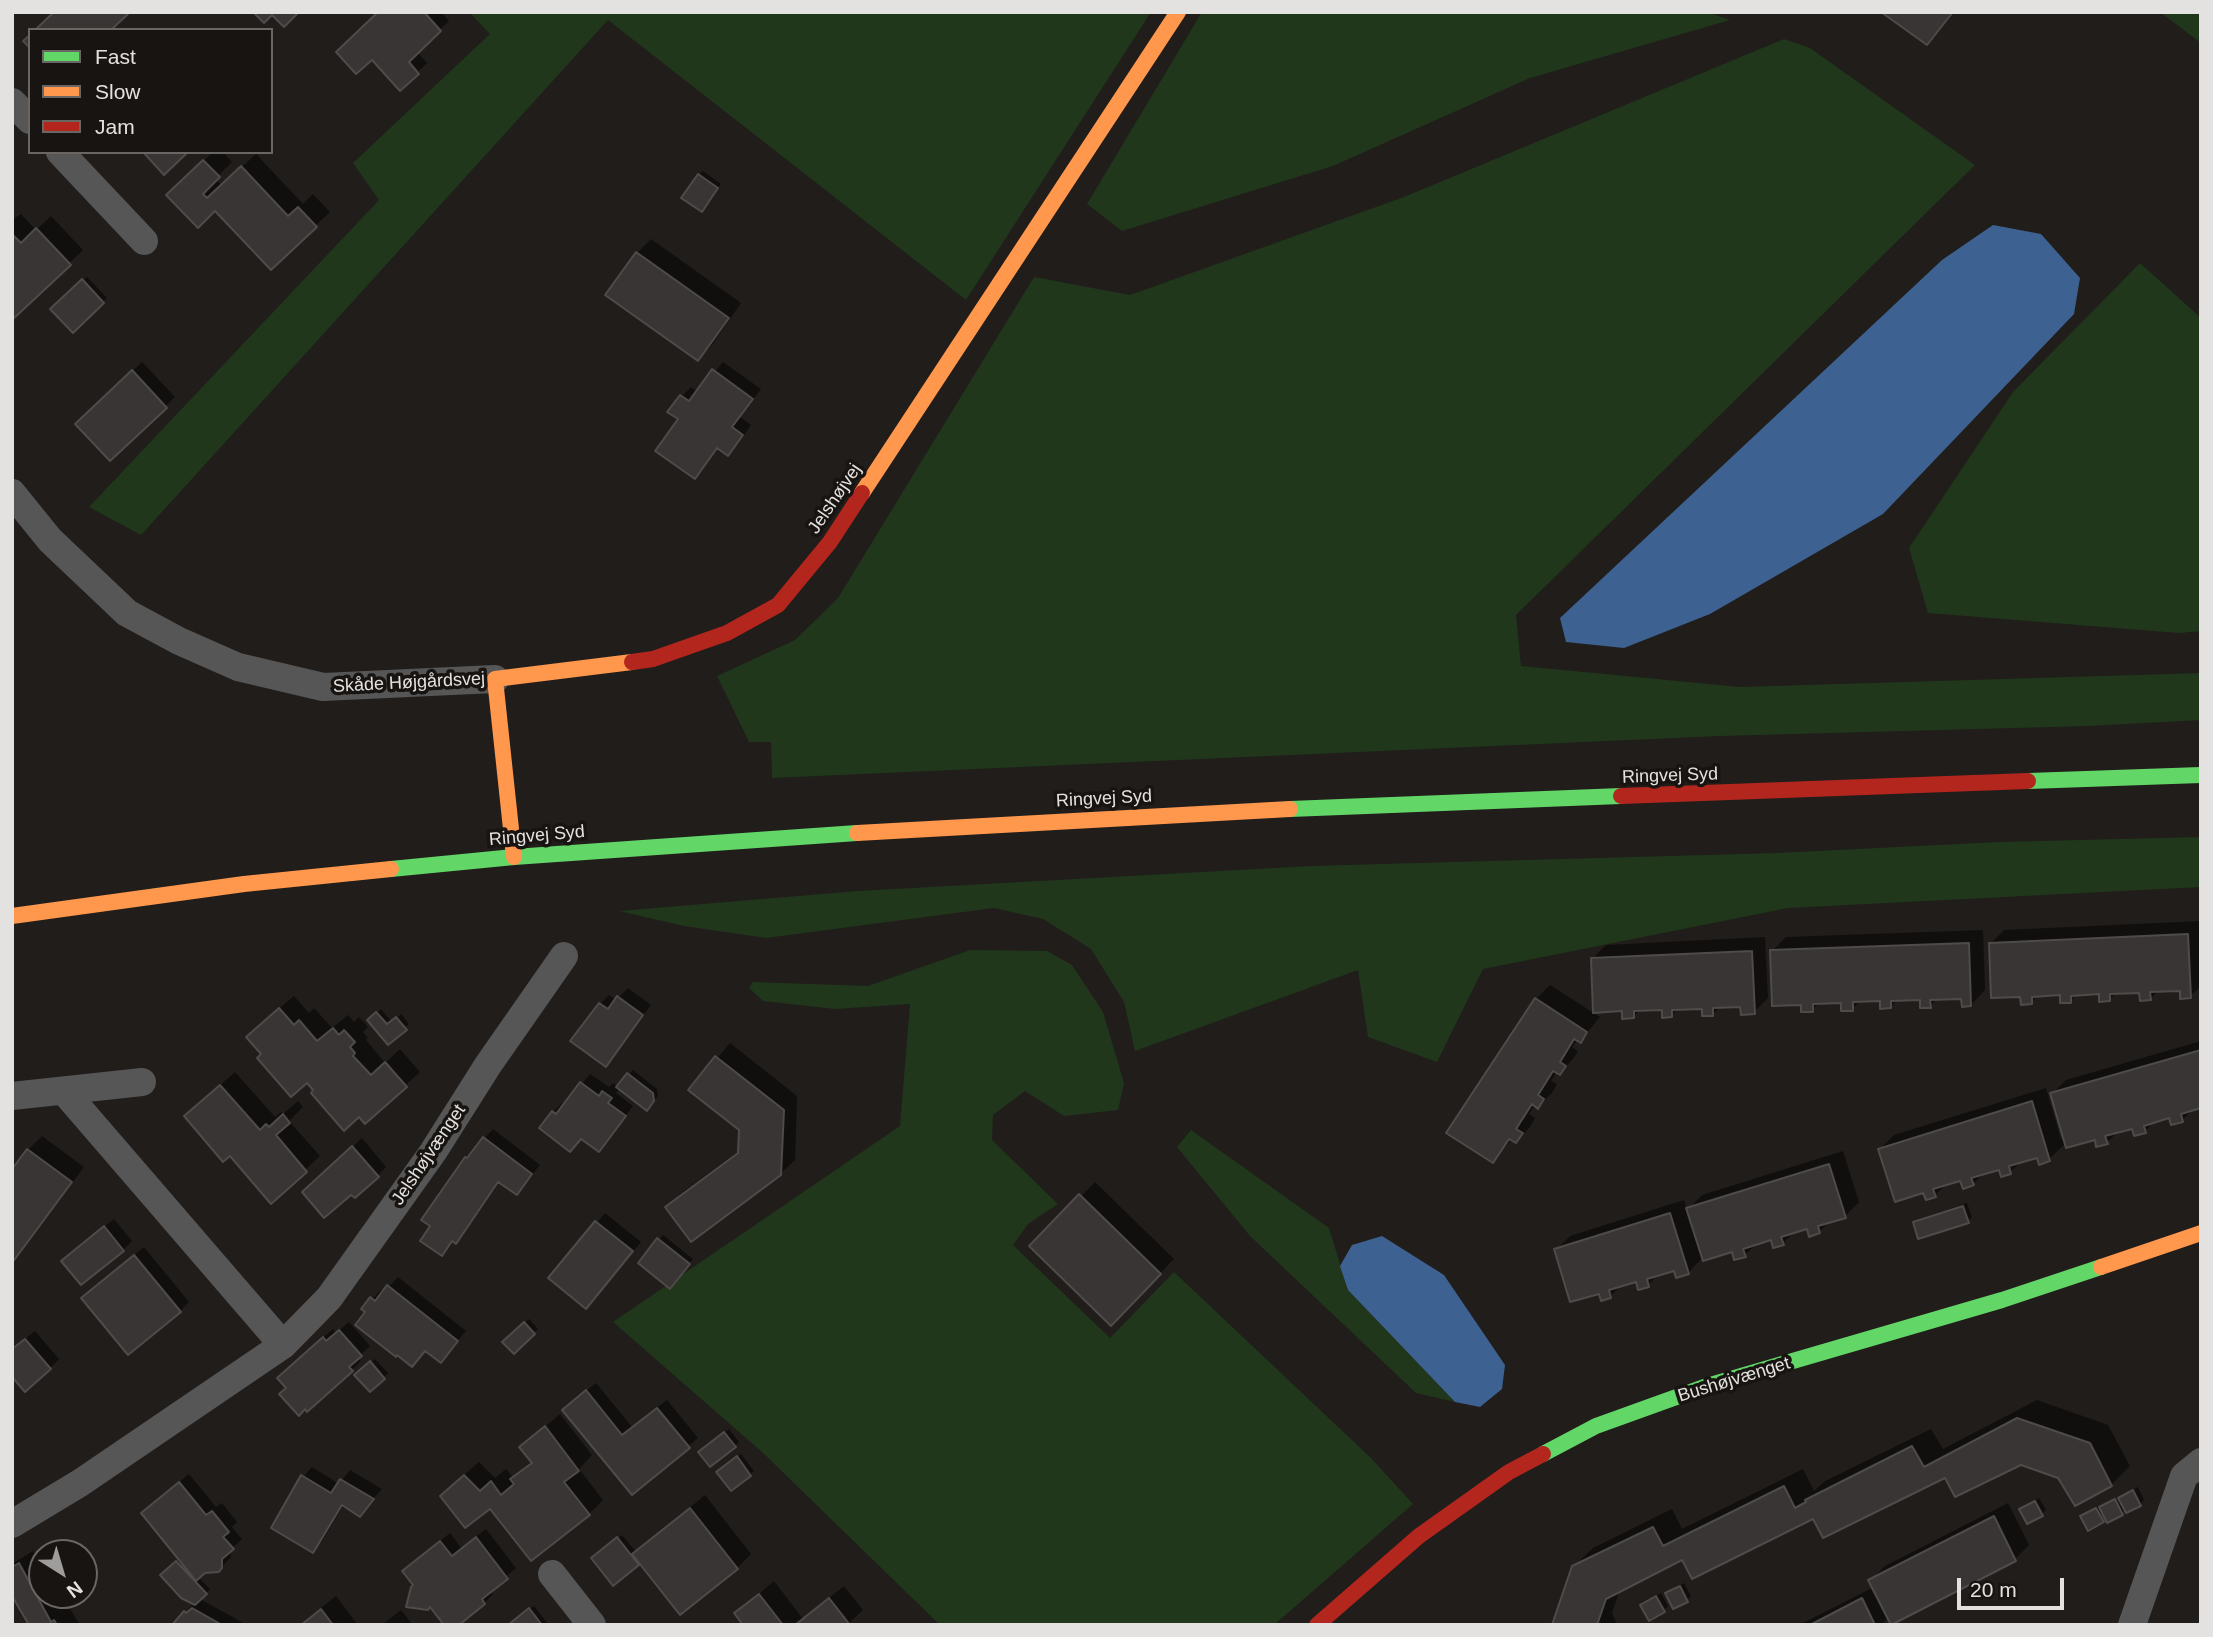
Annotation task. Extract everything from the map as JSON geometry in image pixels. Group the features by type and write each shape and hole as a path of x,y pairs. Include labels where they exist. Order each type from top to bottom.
{"main road":[{"name":"Jelshøjvej","path":"495,679 653,659 727,633 778,604 830,542 1178,12"},
{"path":"495,679 514,857"},
{"name":"Ringvej Syd","path":"12,916 244,884 514,857 973,825 1358,806 2201,775"},
{"name":"Bushøjvænget","path":"1317,1625 1419,1536 1462,1503 1509,1472 1596,1426 1707,1386 2002,1300 2201,1233"}],"street":[{"path":"12,102 28,118"},
{"path":"62,154 144,241"},
{"name":"Skåde Højgårdsvej","path":"12,493 50,540 127,613 178,641 237,667 323,687 495,679"},
{"name":"Jelshøjvænget","path":"12,1524 80,1483 283,1345 329,1298 433,1152 488,1065 564,956"},
{"path":"12,1096 142,1082"},
{"path":"64,1091 283,1345"},
{"path":"2132,1625 2184,1476 2201,1462"},
{"path":"552,1574 592,1625"}],"green space":[{"path":"469,12 1151,12 966,300 608,20 141,535 89,507 379,200 353,163 490,34"},
{"path":"1202,12 1707,12 1730,20 1530,78 1333,166 1122,231 1087,204"},
{"path":"2160,12 2201,12 2201,43"},
{"path":"1784,39 1810,48 1975,165 1516,615 1521,666 1740,687 2201,673 2201,720 2088,726 1720,736 772,778 771,742 749,742 717,676 795,640 838,598 1034,277 1130,295 1404,197"},
{"path":"2140,263 2201,318 2201,631 2179,633 1928,613 1909,548 2013,392"},
{"path":"2201,837 2201,887 1788,908 1483,969 1437,1062 1368,1037 1358,970 1135,1051 1124,1002 1091,949 1043,919 994,908 766,938 684,926 619,911 858,891 1311,866 1777,853 1999,842"},
{"path":"970,950 1047,951 1072,965 1103,1012 1124,1083 1118,1110 1064,1116 1025,1091 993,1115 992,1140 1058,1204 1028,1224 1013,1245 1110,1338 1174,1272 1372,1459 1413,1504 1274,1625 940,1625 762,1452 613,1322 900,1126 910,1004 835,1009 763,1001 749,988 753,982 868,986"},
{"path":"1191,1130 1329,1228 1348,1290 1455,1402 1416,1393 1250,1236 1177,1147"}],"water":[{"path":"1993,225 2041,234 2080,278 2074,314 1883,514 1710,614 1624,648 1566,642 1560,618 1942,260"},
{"path":"1382,1236 1444,1275 1505,1365 1502,1389 1480,1407 1455,1402 1348,1290 1340,1266 1352,1245"}],"building":[{"path":"54,12 128,14 113,28 37,28"},
{"path":"253,12 299,12 284,27 272,15 264,23"},
{"path":"378,12 424,12 441,31 409,62 419,74 400,91 372,60 356,74 336,52"},
{"path":"1881,12 1953,12 1927,45"},
{"path":"145,154 186,154 164,175"},
{"path":"203,160 220,177 203,194 207,198 241,166 288,216 298,207 317,227 271,270 215,211 198,228 166,195"},
{"path":"698,174 718,188 702,212 681,198"},
{"path":"36,228 71,265 12,320 12,234 21,243"},
{"path":"636,252 729,318 698,361 605,295"},
{"path":"82,279 104,303 73,333 50,309"},
{"path":"712,369 753,399 732,427 743,435 728,456 717,448 695,479 655,451 678,419 667,412 680,395 689,401"},
{"path":"132,370 167,408 110,461 75,424"},
{"path":"2188,934 2191,998 2180,999 2180,991 2150,992 2151,1000 2140,1001 2139,993 2110,994 2110,1001 2099,1002 2099,994 2071,996 2071,1003 2060,1003 2060,995 2032,997 2032,1004 2021,1005 2020,997 1991,998 1989,943"},
{"path":"1969,943 1971,1006 1962,1007 1961,999 1930,1000 1931,1008 1920,1008 1920,1000 1891,1001 1891,1008 1880,1009 1880,1001 1853,1002 1853,1011 1841,1011 1841,1003 1813,1004 1813,1012 1801,1012 1801,1005 1772,1006 1770,950"},
{"path":"1752,951 1755,1014 1741,1015 1740,1007 1713,1008 1713,1016 1702,1016 1702,1009 1672,1010 1672,1017 1662,1018 1662,1010 1634,1011 1634,1018 1622,1019 1622,1011 1593,1013 1591,958"},
{"path":"617,996 643,1015 606,1067 570,1041 599,1003 608,1009"},
{"path":"1535,998 1587,1032 1581,1043 1574,1039 1560,1062 1566,1066 1560,1075 1553,1071 1538,1095 1544,1099 1538,1109 1532,1104 1516,1129 1523,1133 1516,1143 1509,1139 1493,1163 1446,1133"},
{"path":"279,1008 294,1025 299,1020 317,1041 333,1028 339,1035 344,1030 355,1042 350,1047 355,1053 353,1056 371,1075 385,1062 407,1087 365,1124 359,1117 344,1131 311,1093 313,1090 307,1083 291,1097 257,1058 261,1054 246,1037"},
{"path":"376,1012 387,1024 396,1017 407,1030 388,1045 367,1020"},
{"path":"2201,1050 2201,1108 2181,1114 2183,1122 2171,1125 2169,1118 2144,1126 2146,1133 2134,1136 2132,1129 2105,1136 2108,1144 2096,1147 2095,1140 2066,1148 2050,1093"},
{"path":"715,1056 784,1110 781,1175 691,1242 665,1207 738,1153 739,1130 688,1090"},
{"path":"627,1073 653,1093 654,1101 647,1111 616,1087"},
{"path":"580,1082 599,1096 602,1091 612,1098 608,1103 626,1116 599,1152 581,1139 570,1152 539,1128 552,1111 556,1114"},
{"path":"220,1085 260,1130 266,1124 269,1127 283,1114 290,1123 276,1135 307,1172 271,1204 230,1156 223,1162 184,1116"},
{"path":"2032,1101 2050,1161 2039,1165 2037,1158 2009,1166 2011,1174 2001,1177 1999,1170 1971,1178 1974,1185 1963,1189 1960,1181 1933,1189 1936,1197 1926,1200 1923,1193 1895,1202 1878,1149"},
{"path":"483,1137 532,1174 517,1195 498,1182 456,1244 452,1241 442,1256 420,1241 430,1226 421,1220 465,1157 467,1158"},
{"path":"352,1146 379,1177 355,1198 351,1195 324,1218 302,1192"},
{"path":"27,1149 72,1182 12,1263 12,1169"},
{"path":"1829,1164 1846,1218 1818,1226 1820,1233 1809,1237 1807,1229 1781,1237 1784,1245 1773,1248 1771,1240 1743,1249 1746,1257 1734,1260 1732,1252 1703,1261 1686,1208"},
{"path":"1079,1194 1161,1274 1111,1326 1029,1246"},
{"path":"1963,1206 1969,1223 1918,1239 1913,1222"},
{"path":"1670,1213 1689,1274 1676,1278 1674,1271 1647,1279 1649,1287 1638,1290 1636,1282 1609,1290 1611,1298 1601,1301 1599,1294 1570,1302 1554,1249"},
{"path":"595,1221 633,1251 586,1309 548,1278"},
{"path":"104,1226 124,1251 81,1285 61,1261"},
{"path":"657,1238 690,1264 670,1289 638,1263"},
{"path":"134,1255 181,1312 128,1355 81,1298"},
{"path":"387,1285 458,1341 441,1363 425,1351 412,1367 355,1325 365,1312 361,1309 370,1297 375,1301"},
{"path":"524,1322 535,1334 514,1354 502,1342"},
{"path":"339,1330 362,1356 349,1367 353,1371 299,1416 279,1394 286,1388 277,1378 323,1337 326,1341"},
{"path":"25,1339 51,1369 25,1392 12,1377 12,1349"},
{"path":"370,1361 385,1379 370,1392 354,1375"},
{"path":"586,1390 622,1435 657,1408 690,1448 632,1495 562,1410"},
{"path":"2017,1418 2090,1443 2112,1486 2075,1506 2058,1478 2021,1465 1955,1497 1945,1478 1823,1538 1813,1519 1692,1579 1682,1560 1606,1599 1597,1625 1552,1625 1572,1566 1653,1527 1663,1546 1784,1486 1795,1508 1806,1502 1805,1500 1912,1446 1924,1467"},
{"path":"545,1426 579,1471 564,1482 590,1515 531,1561 490,1509 465,1528 440,1496 464,1475 480,1491 491,1481 501,1495 514,1484 510,1479 532,1463 519,1447"},
{"path":"724,1432 736,1447 710,1467 698,1452"},
{"path":"737,1456 751,1476 731,1491 716,1472"},
{"path":"301,1475 331,1493 340,1479 374,1499 360,1517 342,1505 313,1553 271,1528"},
{"path":"179,1482 206,1515 212,1511 229,1532 223,1537 234,1549 222,1559 219,1572 205,1573 196,1581 141,1513"},
{"path":"2133,1490 2141,1506 2126,1513 2118,1498"},
{"path":"2115,1499 2123,1515 2107,1523 2099,1507"},
{"path":"2035,1501 2043,1516 2027,1524 2019,1509"},
{"path":"690,1508 738,1569 680,1615 632,1554"},
{"path":"2096,1508 2104,1522 2088,1531 2080,1516"},
{"path":"1994,1516 2016,1561 1891,1625 1868,1580"},
{"path":"476,1537 508,1579 482,1599 485,1604 459,1625 444,1625 430,1607 428,1610 406,1607 413,1585 402,1571 440,1541 452,1556"},
{"path":"617,1537 639,1565 613,1586 591,1558"},
{"path":"176,1561 207,1594 195,1605 181,1598 160,1575"},
{"path":"19,1563 28,1580 28,1609 44,1609 51,1622 54,1620 57,1625 29,1625 12,1596 12,1567"},
{"path":"1680,1586 1688,1602 1673,1609 1665,1593"},
{"path":"759,1594 783,1625 743,1625 734,1613"},
{"path":"1656,1596 1665,1612 1649,1621 1640,1605"},
{"path":"829,1598 850,1625 795,1625"},
{"path":"1862,1598 1875,1625 1810,1625"},
{"path":"192,1608 222,1625 172,1625 184,1611 186,1613"},
{"path":"529,1608 542,1625 508,1625"},
{"path":"321,1609 333,1625 301,1625"}],"traffic: fast":[{"path":"2028,781 2201,775"},
{"path":"1290,809 1621,796"},
{"path":"391,869 514,857 857,833"},
{"path":"1543,1454 1596,1426 1707,1386 2002,1300 2101,1267"}],"traffic: slow":[{"path":"862,493 1178,12"},
{"path":"514,857 495,679 632,662"},
{"path":"857,833 1290,809"},
{"path":"12,916 244,884 391,869"},
{"path":"2101,1267 2201,1233"}],"traffic: jam":[{"path":"632,662 653,659 727,633 778,605 830,542 862,493"},
{"path":"1621,796 2028,781"},
{"path":"1317,1625 1419,1536 1509,1472 1543,1454"}]}
